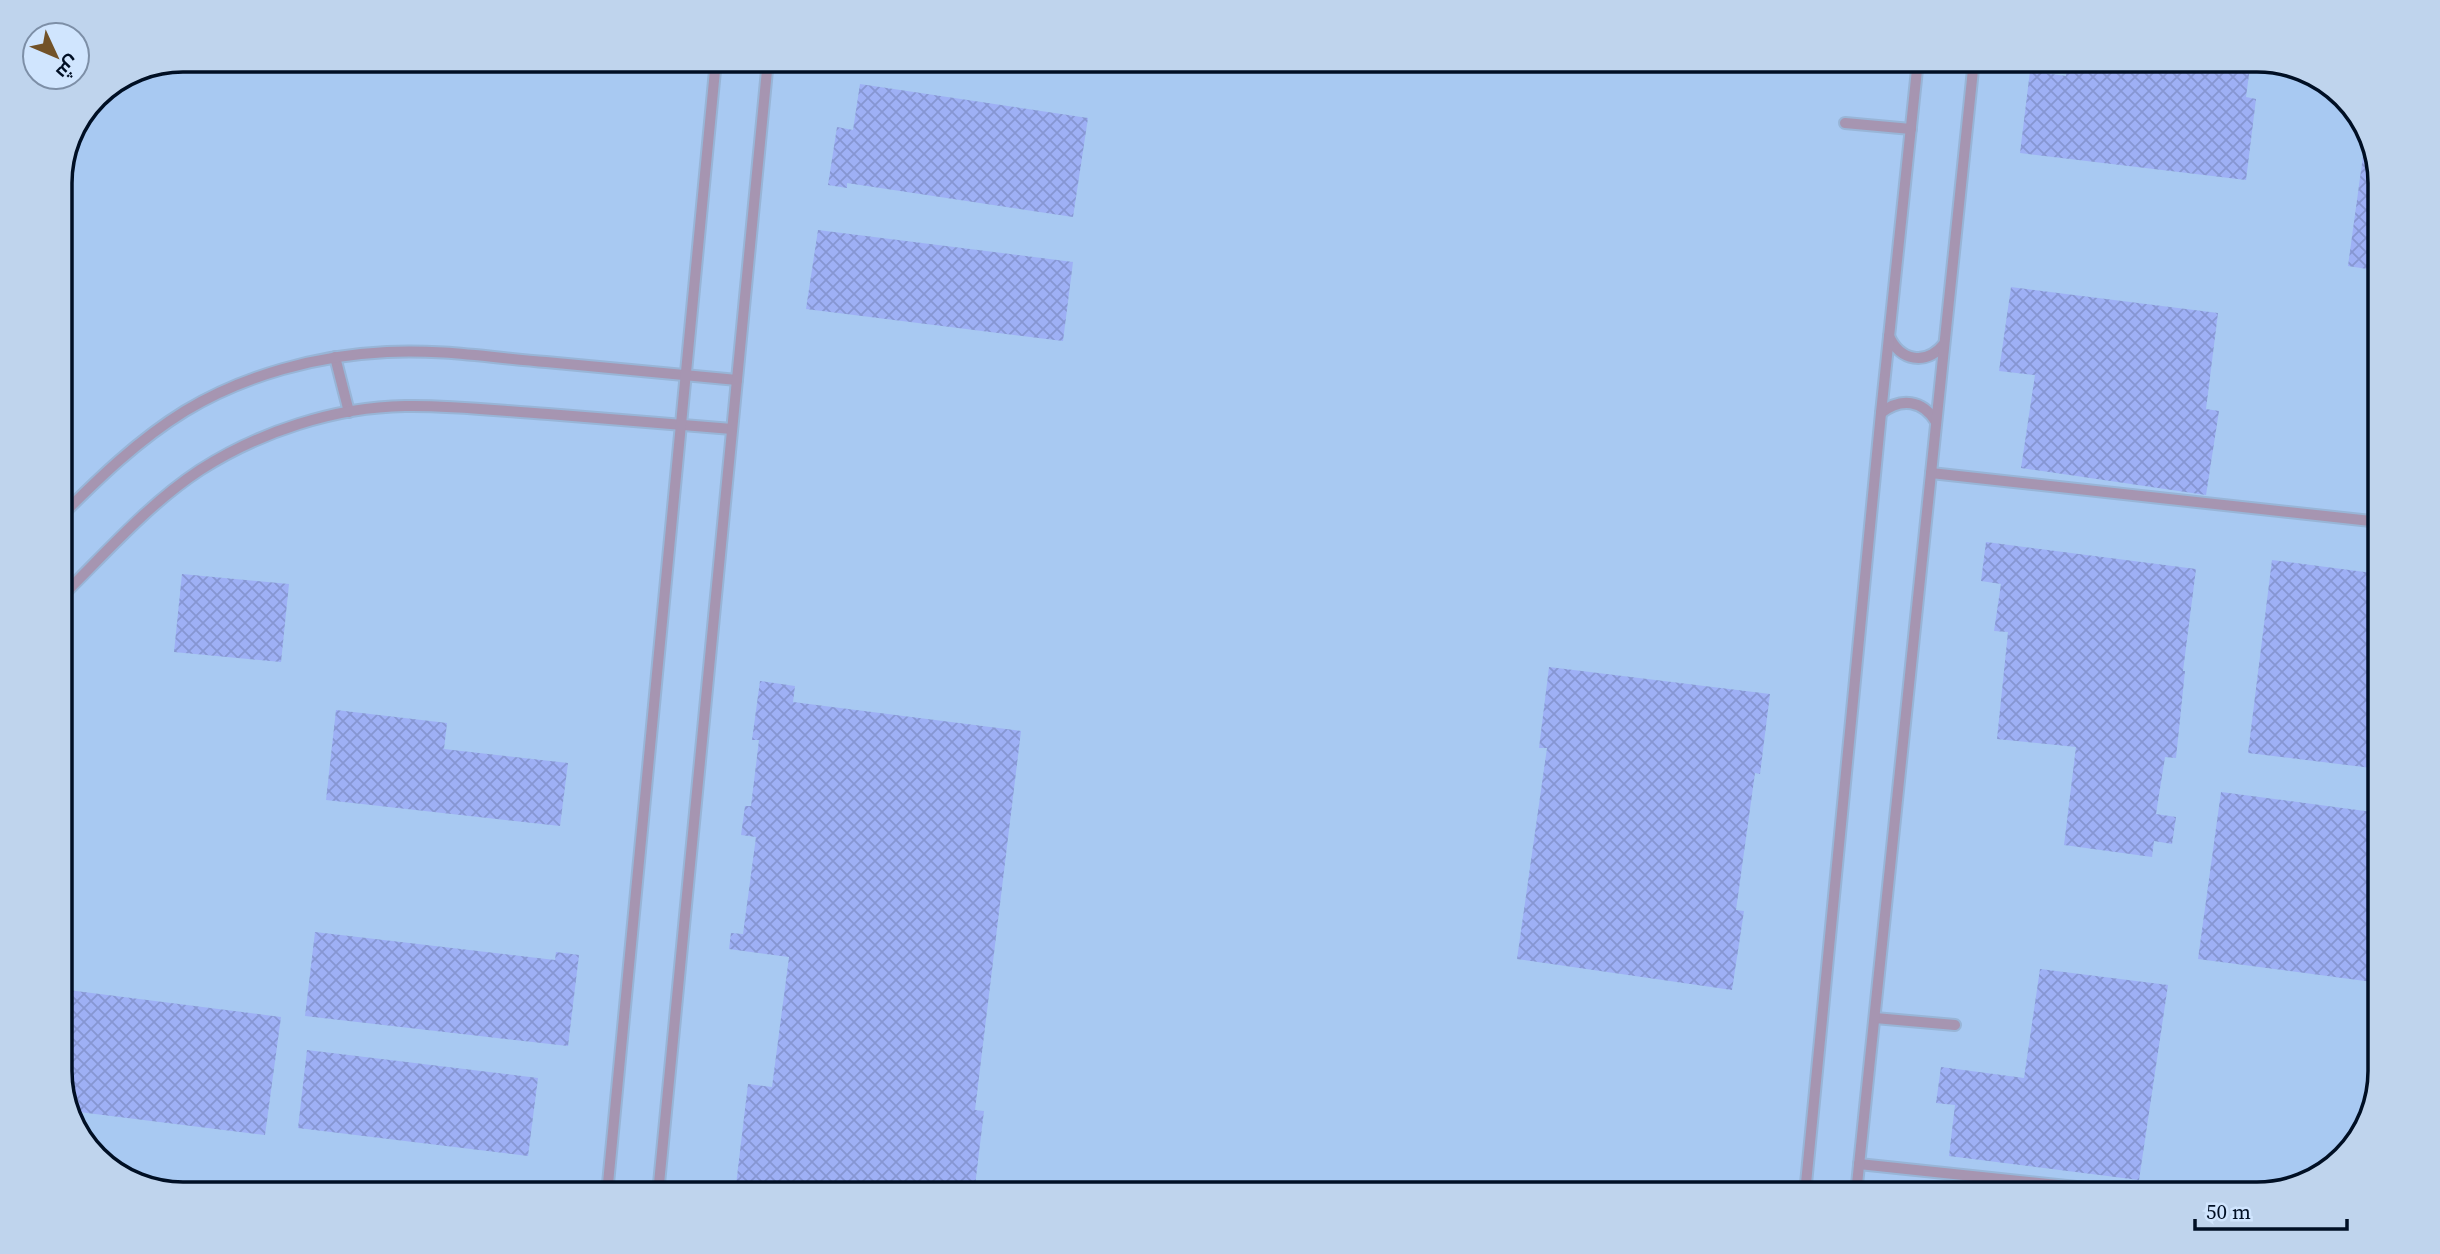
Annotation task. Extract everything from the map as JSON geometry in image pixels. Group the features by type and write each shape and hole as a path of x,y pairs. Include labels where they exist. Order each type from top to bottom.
{"lane":[{"path":"608,1182 715,72"},
{"path":"659,1182 767,72"},
{"path":"1806,1182 1917,72"},
{"path":"1857,1182 1973,72"},
{"path":"1845,123 1911,129"},
{"path":"1889,336 1900,352 1919,359 1929,357 1944,343"},
{"path":"72,505 143,439 187,410 234,387 271,373 335,357 388,352 441,353 737,380"},
{"path":"335,357 349,412"},
{"path":"1881,413 1900,402 1912,402 1931,413 1936,422"},
{"path":"72,586 158,501 201,470 248,444 298,425 349,412 402,406 455,407 732,429"},
{"path":"1931,473 2368,521"},
{"path":"1875,1018 1955,1026"},
{"path":"1859,1164 2029,1182"}],"shaded area":[{"path":"2257,72 2286,76 2306,83 2330,99 2350,121 2362,147 2368,176 2368,1071 2364,1100 2357,1120 2341,1144 2319,1164 2286,1178 2257,1182 183,1182 154,1178 134,1171 110,1155 90,1133 78,1107 72,1078 72,176 80,140 90,121 104,104 121,90 140,80 161,74"}],"building":[{"path":"2030,72 2066,76 2066,72 2249,72 2246,97 2256,99 2246,180 2020,153"},
{"path":"860,84 1088,118 1073,217 847,183 847,188 828,185 837,127 853,130"},
{"path":"2364,152 2368,176 2368,269 2348,266"},
{"path":"818,230 1073,262 1063,341 806,309"},
{"path":"2011,287 2218,313 2206,409 2219,411 2206,495 2021,468 2035,375 1999,371"},
{"path":"1986,542 2196,569 2183,671 2176,758 2165,757 2156,814 2176,817 2172,844 2154,841 2152,857 2064,845 2076,747 1997,739 2008,632 1994,631 2001,584 1981,581"},
{"path":"2272,560 2368,572 2368,768 2248,753"},
{"path":"182,574 289,584 281,662 174,652"},
{"path":"1549,667 1770,694 1760,774 1755,773 1736,910 1744,911 1732,990 1517,959 1547,748 1539,748"},
{"path":"760,681 795,686 793,702 1021,731 975,1110 984,1111 975,1182 736,1182 748,1084 772,1087 789,957 729,949 731,933 743,934 756,837 741,835 745,806 751,806 759,740 752,740"},
{"path":"336,710 447,723 444,749 568,763 560,826 326,800"},
{"path":"2221,792 2368,811 2368,981 2198,959"},
{"path":"315,932 555,960 556,952 579,955 568,1046 305,1016"},
{"path":"2040,969 2168,985 2139,1180 1949,1156 1955,1105 1936,1103 1941,1067 2024,1078"},
{"path":"72,991 281,1017 265,1135 80,1112 72,1078"},
{"path":"307,1050 538,1078 528,1156 298,1128"}]}
